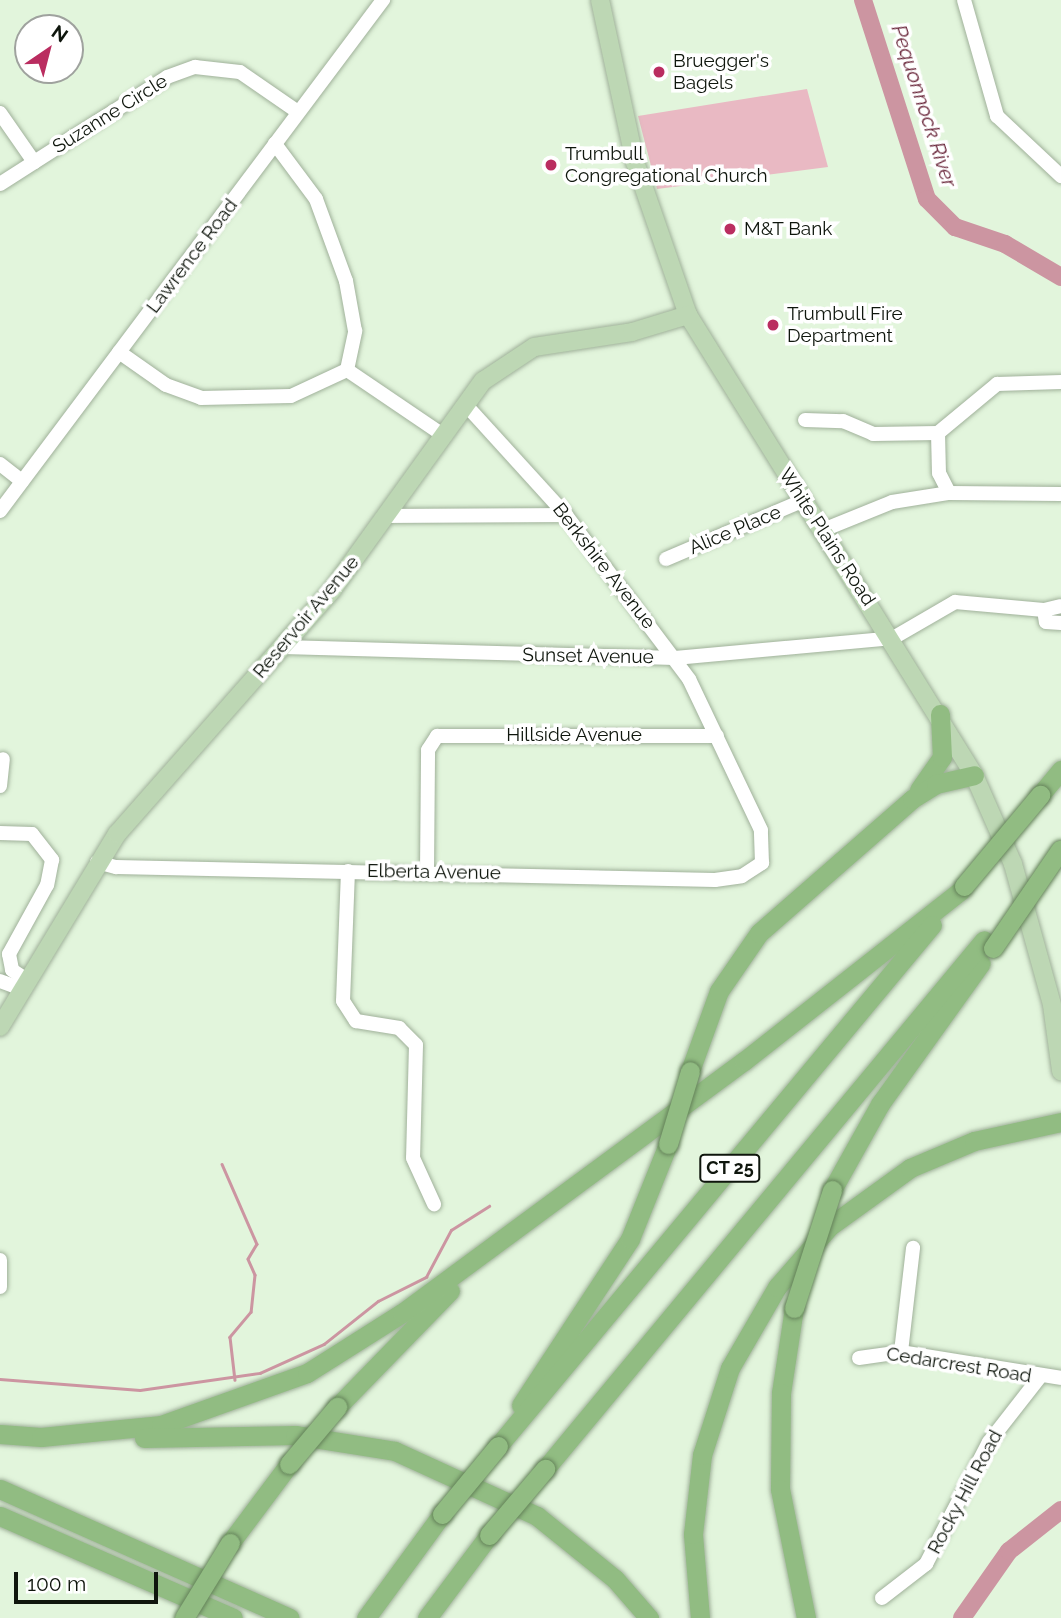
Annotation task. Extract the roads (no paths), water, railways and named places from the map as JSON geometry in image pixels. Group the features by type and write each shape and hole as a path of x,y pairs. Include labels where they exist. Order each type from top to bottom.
{"highway":[{"path":"904,806 939,765 940,714"},
{"name":"CT 25","path":"371,1611 442,1514 1061,770"},
{"path":"499,1446 541,1368 630,1239 668,1144 712,1006 747,946 904,806 936,784 974,775"},
{"name":"CT 25","path":"427,1618 489,1535 988,944 1060,849"},
{"path":"41,1437 161,1425 307,1373 392,1320 814,1009 963,888"},
{"path":"806,1618 780,1489 781,1393 794,1308 832,1190 880,1104 988,944"},
{"path":"700,1618 692,1534 706,1436 737,1351 776,1287 830,1226 910,1168 974,1141 1061,1122"},
{"path":"184,1618 230,1543 289,1464 337,1406 429,1310 568,1190"},
{"path":"0,1434 41,1437 295,1435 395,1451 537,1516 615,1578 649,1618"},
{"path":"0,1489 290,1618"},
{"path":"0,1516 233,1618"}],"main road":[{"name":"White Plains Road","path":"600,0 635,162 688,315 893,638 974,775 1020,890 1052,1005 1061,1071"},
{"name":"Reservoir Avenue","path":"0,1027 97,862 283,647 387,516 465,404 498,367 534,347 632,332 688,315"}],"street":[{"name":"Lawrence Road","path":"0,511 383,0"},
{"path":"964,0 997,116 1061,176"},
{"name":"Suzanne Circle","path":"0,184 167,77 195,67 240,72 298,113"},
{"path":"0,113 34,162"},
{"path":"275,144 316,199 346,281 355,331 347,370"},
{"path":"119,352 166,385 201,398 290,396 347,370"},
{"path":"347,370 443,435"},
{"path":"804,420 843,421 873,435 938,433 996,384 1061,382"},
{"name":"Berkshire Avenue","path":"465,404 566,514 675,658 717,736 761,830 765,859"},
{"path":"938,433 939,473 949,493"},
{"path":"0,464 22,481"},
{"path":"822,530 892,502 949,493 1061,494"},
{"name":"Alice Place","path":"666,559 804,500"},
{"path":"387,516 566,514"},
{"path":"893,638 955,602 1044,610 1061,606"},
{"path":"1044,610 1049,625 1061,623"},
{"name":"Sunset Avenue","path":"283,647 675,658 893,638"},
{"name":"Hillside Avenue","path":"427,872 433,739 717,736"},
{"path":"0,786 3,759"},
{"path":"1,831 32,834 52,860 47,884 9,954 12,970 24,984"},
{"name":"Elberta Avenue","path":"97,862 116,867 715,880 750,874 765,859"},
{"path":"348,871 343,1001 356,1021 399,1028 416,1045 413,1158 434,1204"},
{"path":"0,981 24,984"},
{"path":"901,1352 913,1248"},
{"path":"0,1260 0,1287"},
{"name":"Cedarcrest Road","path":"859,1358 901,1352 1039,1378 1061,1378"},
{"name":"Rocky Hill Road","path":"882,1598 926,1564 989,1442 1039,1378"}],"waterway":[{"name":"Pequonnock River","path":"863,0 927,199 955,227 1005,244 1061,277"},
{"path":"222,1164 257,1244 248,1259 255,1275 251,1312 230,1337 235,1380"},
{"path":"0,1379 140,1390 260,1373 324,1344 378,1301 426,1277 451,1230 489,1206"},
{"name":"Pequonnock River","path":"962,1618 1009,1551 1061,1510"}],"place":[{"name":"Bruegger's Bagels","path":"659,72"},
{"name":"Trumbull Congregational Church","path":"551,165"},
{"name":"M&T Bank","path":"730,229"},
{"name":"Trumbull Fire Department","path":"773,325"}]}
